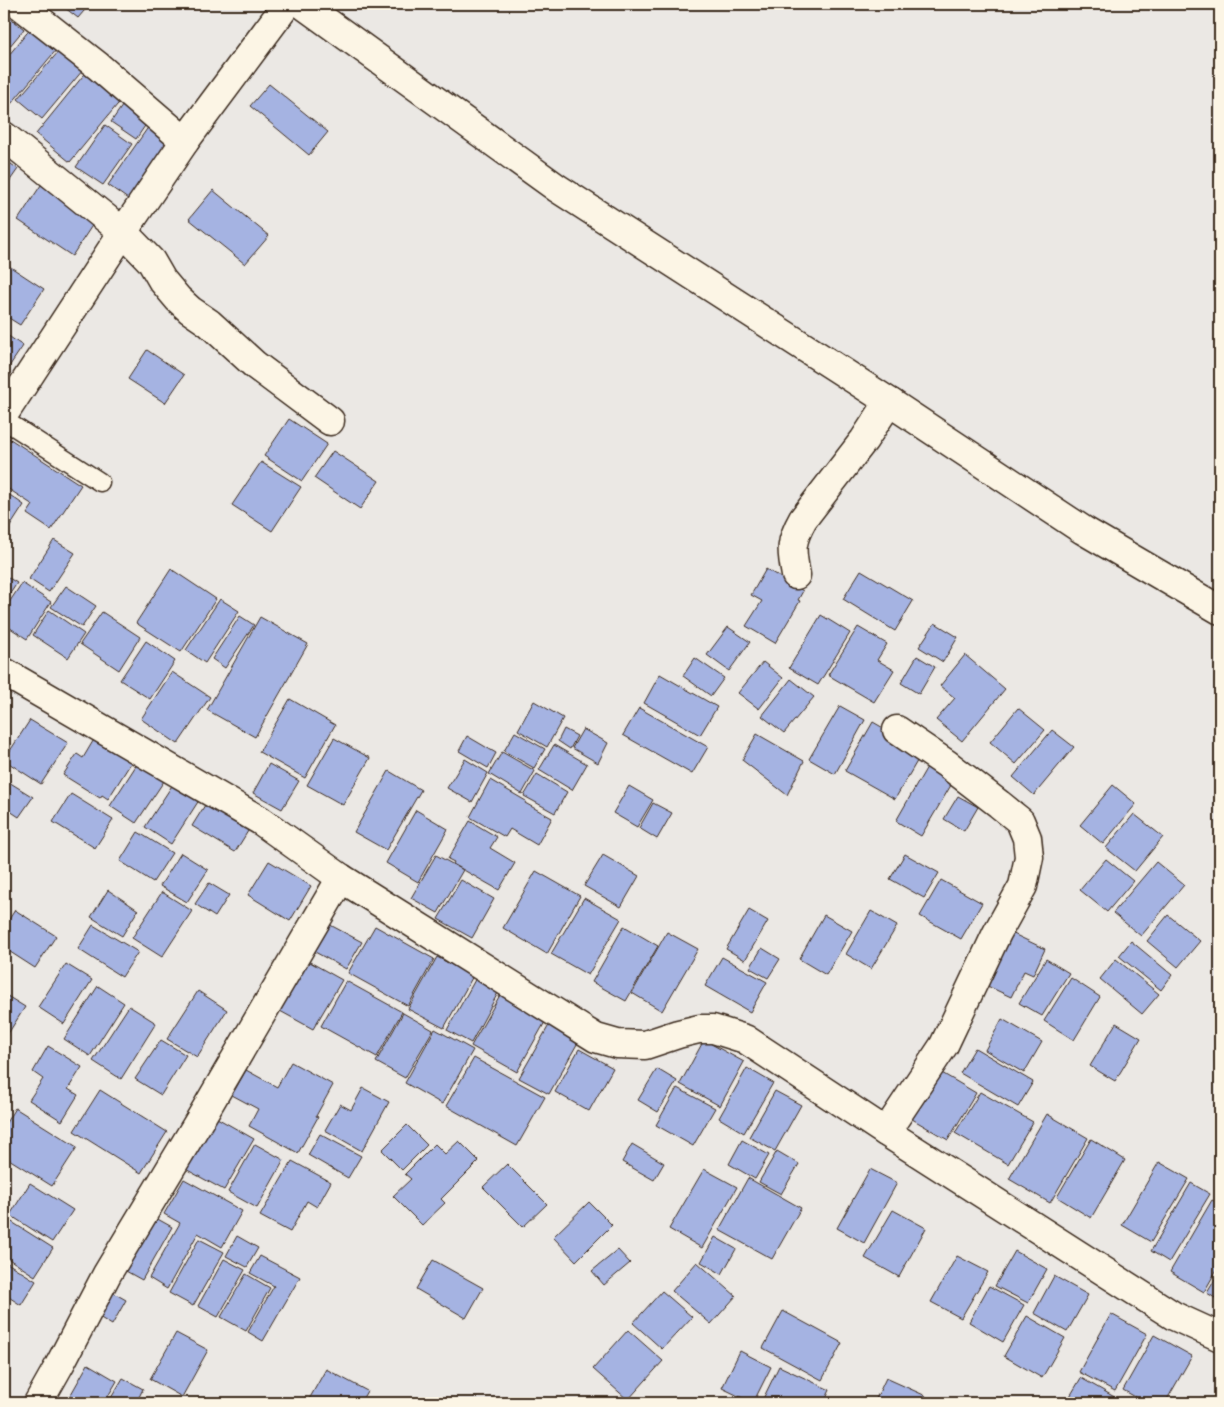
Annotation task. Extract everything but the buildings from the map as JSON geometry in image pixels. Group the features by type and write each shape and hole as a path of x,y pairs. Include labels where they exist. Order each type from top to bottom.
{"street":[{"path":"19,4 98,66 185,142"},
{"path":"302,4 556,188 888,406 1083,530 1220,610"},
{"path":"4,414 123,232 185,142 281,12"},
{"path":"4,136 123,232 151,260 162,280 190,310 209,323 255,365 330,421"},
{"path":"796,575 792,544 796,531 888,406"},
{"path":"4,672 261,821 340,878 596,1038 617,1044 645,1045 699,1029 713,1029 745,1039 886,1132 1174,1316 1220,1337"},
{"path":"886,1132 944,1045 1023,886 1029,857 1027,838 1020,821 947,764 897,730"},
{"path":"38,1403 107,1274 340,878"}],"lane":[{"path":"4,420 100,482"}]}
